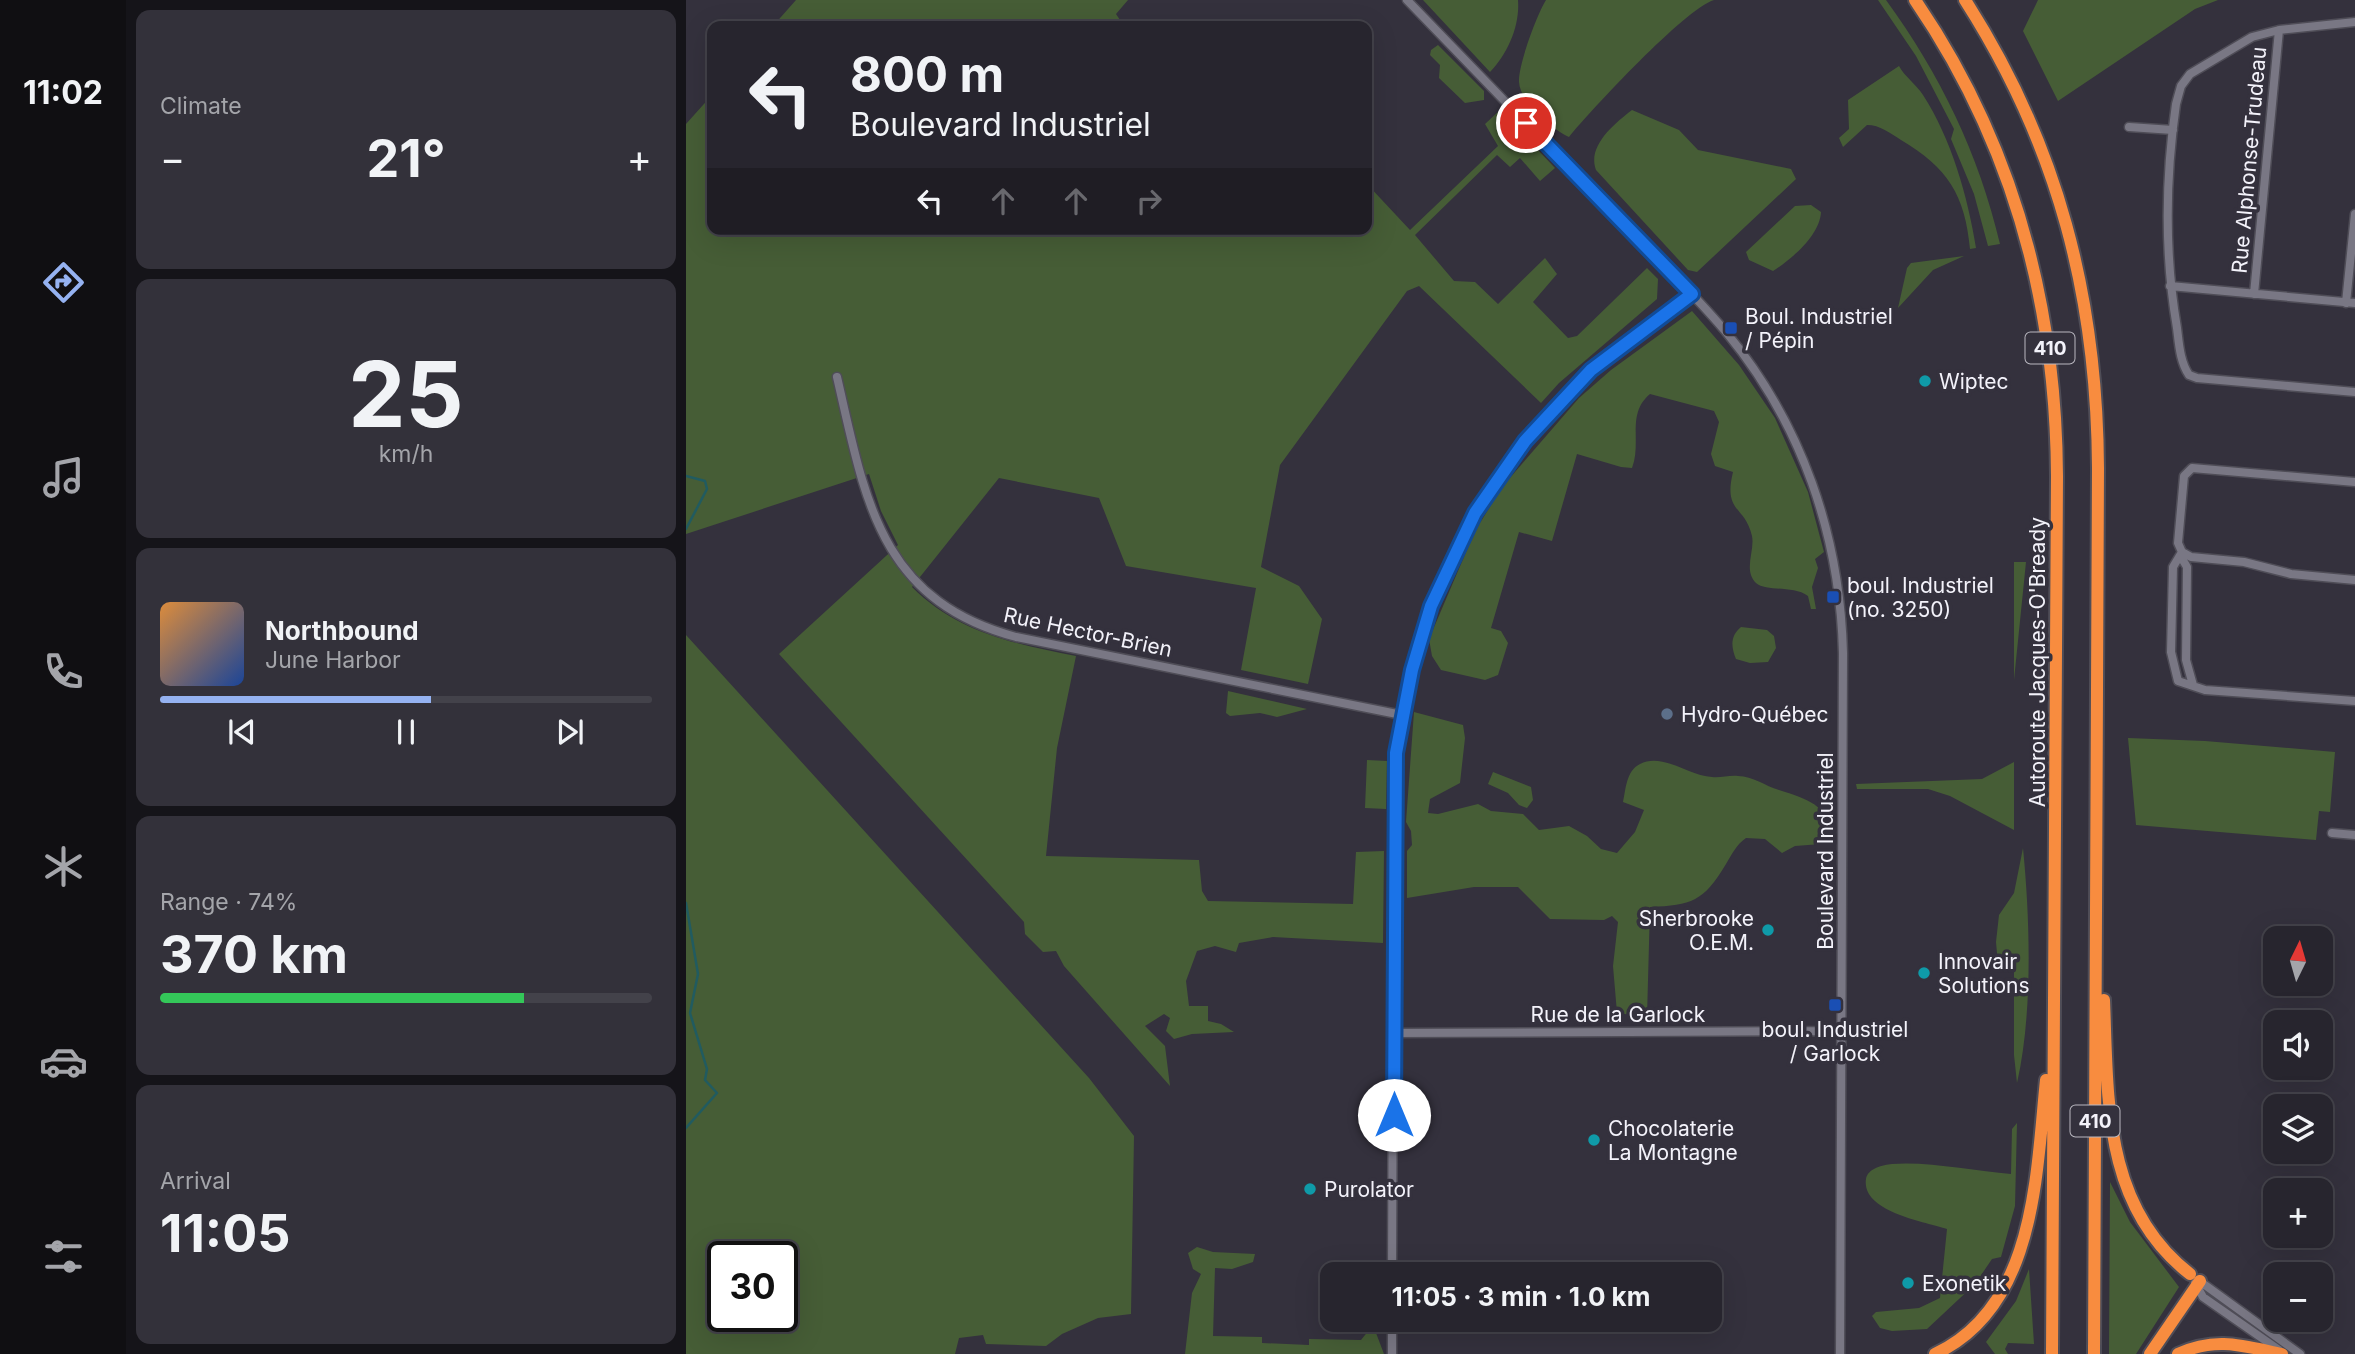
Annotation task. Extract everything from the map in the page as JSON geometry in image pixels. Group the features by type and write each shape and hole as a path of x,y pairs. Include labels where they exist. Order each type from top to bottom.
{"highway":[{"name":"Autoroute Jacques-O'Bready","path":"1915,0 1967,86 2002,163 2029,243 2049,338 2057,454 2052,1354"},
{"name":"410","path":"1967,0 2015,88 2054,181 2075,251 2090,333 2098,448 2094,1354"},
{"path":"2097,888 2109,1112 2115,1154 2124,1185 2146,1227 2164,1251 2195,1280 2150,1354"},
{"path":"1935,1354 1961,1339 1987,1312 2007,1281 2021,1250 2032,1199 2053,1013"},
{"path":"2178,1354 2197,1346 2226,1342 2283,1354"}],"street":[{"name":"Boulevard Industriel","path":"1407,0 1692,294 1740,350 1781,413 1810,476 1835,561 1843,653 1840,1354"},
{"path":"2355,22 2279,30 2252,37 2190,74 2178,93 2166,212 2170,286 2183,363 2192,377 2355,392"},
{"name":"Rue Alphonse-Trudeau","path":"2254,294 2279,30"},
{"path":"2129,127 2173,130"},
{"path":"2170,286 2350,303 2355,214"},
{"path":"1392,1262 1393,806 1402,715 1418,649 1439,587 1475,513 1504,468 1573,387 1625,342 1692,294"},
{"name":"Rue Hector-Brien","path":"837,377 861,483 878,528 911,575 955,612 979,625 1016,637 1402,715"},
{"path":"2193,685 2186,660 2187,567 2178,543 2184,477 2192,468 2355,482"},
{"path":"2182,554 2244,562 2291,574 2355,580"},
{"path":"2182,554 2173,566 2172,663 2178,681 2206,690 2355,701"},
{"path":"2332,833 2355,835"},
{"name":"Rue de la Garlock","path":"1394,1033 1842,1031"},
{"path":"2195,1280 2203,1297 2283,1354"},
{"path":"2195,1280 2300,1354"},
{"path":"1392,1332 1392,1354"}],"green space":[{"path":"796,0 1128,0 1116,14 1121,21 777,21"},
{"path":"1423,0 1518,0 1512,39 1490,72"},
{"path":"1546,0 1714,0 1700,7 1661,40 1569,137 1554,128 1531,106 1519,82 1529,40"},
{"path":"1878,0 1886,0 1906,28 1955,116 1981,178 2000,244 1988,246 1974,194 1951,139 1954,129 1916,56"},
{"path":"2038,0 2218,0 2195,9 2058,101 2023,31"},
{"path":"1438,45 1484,91 1484,100 1465,103 1439,78 1440,65 1430,55 1431,50"},
{"path":"1899,66 1923,95 1942,130 1963,189 1976,248 1970,249 1964,213 1958,198 1931,161 1876,126 1867,125 1843,147 1839,138 1849,129 1848,100"},
{"path":"707,101 707,235 1372,235 1372,189 1410,230 1498,146 1485,124 1500,110 1555,168 1540,181 1520,158 1510,167 1497,155 1415,235 1454,281 1475,282 1498,304 1545,258 1557,274 1533,302 1568,338 1577,336 1647,268 1658,279 1657,299 1559,383 1541,403 1419,286 1407,291 1280,465 1261,567 1299,586 1322,619 1308,684 1241,670 1256,588 1126,566 1099,498 999,478 912,587 948,616 968,626 1009,641 1076,656 1057,748 1046,856 1199,860 1202,891 1208,901 1353,904 1356,852 1384,851 1383,943 1273,937 1239,943 1236,952 1215,946 1197,951 1186,981 1189,1006 1208,1006 1208,1021 1221,1024 1234,1032 1192,1034 1174,1039 1166,1031 1170,1018 1164,1014 1145,1026 1165,1046 1170,1086 1064,966 1056,951 1043,952 1025,934 1024,922 779,654 898,545 881,511 869,474 686,534 686,124"},
{"path":"1632,110 1679,130 1698,150 1791,169 1796,179 1697,272 1688,270 1596,170 1595,152 1599,144 1610,129"},
{"path":"1811,205 1821,212 1819,221 1810,238 1796,253 1773,271 1749,260 1746,252 1795,206"},
{"path":"1964,256 1933,270 1898,308 1907,268 1911,263"},
{"path":"1692,311 1739,365 1775,418 1808,492 1824,552 1815,559 1818,568 1812,587 1816,609 1811,609 1808,596 1802,593 1760,586 1752,578 1752,536 1749,526 1733,502 1733,472 1715,466 1711,454 1719,422 1714,411 1650,394 1638,410 1632,468 1577,454 1552,541 1519,532 1491,628 1501,631 1508,643 1498,675 1485,680 1441,670 1432,656 1429,639 1475,531 1502,487 1579,398 1611,370"},
{"path":"2014,562 2026,562 2014,680"},
{"path":"1741,627 1767,630 1774,636 1776,648 1768,662 1750,663 1736,659 1732,642"},
{"path":"686,635 1089,1078 1134,1136 1131,1314 1098,1318 1062,1334 1046,1346 986,1344 983,1335 959,1338 955,1354 686,1354"},
{"path":"1228,691 1307,709 1277,717 1260,713 1230,716 1226,713"},
{"path":"1414,712 1463,725 1465,738 1460,783 1430,799 1428,813 1438,814 1478,804 1491,811 1523,814 1539,830 1569,826 1587,836 1601,849 1617,853 1635,832 1644,810 1623,802 1629,776 1640,764 1657,761 1703,776 1749,778 1809,801 1824,814 1827,832 1821,844 1795,846 1782,853 1765,839 1746,838 1703,894 1686,903 1650,907 1647,1017 1617,1013 1613,966 1618,922 1612,916 1604,920 1550,919 1518,887 1474,887 1407,898 1407,851 1412,845 1411,831 1406,822"},
{"path":"2128,738 2205,741 2335,752 2330,812 2319,811 2316,840 2136,825"},
{"path":"1367,760 1387,761 1386,809 1365,808"},
{"path":"2014,762 2014,830 1950,796 1928,789 1857,789 1856,784 1982,779"},
{"path":"1493,772 1531,787 1533,800 1527,808 1519,805 1508,793 1488,784"},
{"path":"2023,848 2029,966 2026,1027 2017,1083 2014,1055 2014,964 2010,960 1998,965 1996,942 1999,915 2014,893"},
{"path":"2017,1123 2015,1206 2001,1257 1992,1259 1975,1284 1927,1329 1892,1331 1880,1328 1872,1316 1876,1312 1919,1308 1940,1298 1947,1229 1911,1219 1884,1207 1874,1200 1867,1190 1867,1175 1880,1166 1906,1163 2011,1174 2012,1129"},
{"path":"2110,1182 2130,1222 2179,1287 2136,1354 2109,1354"},
{"path":"1197,1247 1213,1252 1255,1254 1253,1262 1232,1269 1215,1268 1213,1336 1262,1337 1262,1343 1309,1345 1309,1339 1361,1340 1367,1332 1376,1332 1384,1354 1185,1354 1192,1293 1201,1274 1193,1269 1188,1253"},
{"path":"2029,1269 2034,1344 2008,1343 2005,1349 2008,1354 1995,1354 1986,1342 2016,1301"}],"waterway":[{"path":"686,476 705,481 707,489 686,529"},
{"path":"686,903 698,974 690,1013 707,1069 705,1080 717,1093 686,1128"}],"place":[{"name":"Boul. Industriel / Pépin","path":"1731,328"},
{"name":"Wiptec","path":"1925,381"},
{"name":"boul. Industriel (no. 3250)","path":"1833,597"},
{"name":"Hydro-Québec","path":"1667,714"},
{"name":"Sherbrooke O.E.M.","path":"1768,930"},
{"name":"Innovair Solutions","path":"1924,973"},
{"name":"boul. Industriel / Garlock","path":"1835,1005"},
{"name":"Chocolaterie La Montagne","path":"1594,1140"},
{"name":"Purolator","path":"1310,1189"},
{"name":"Exonetik","path":"1908,1283"}],"route":[{"path":"1394,1115 1393,806 1396,753 1412,670 1431,606 1475,513 1525,441 1591,370 1692,294 1526,123"}]}
